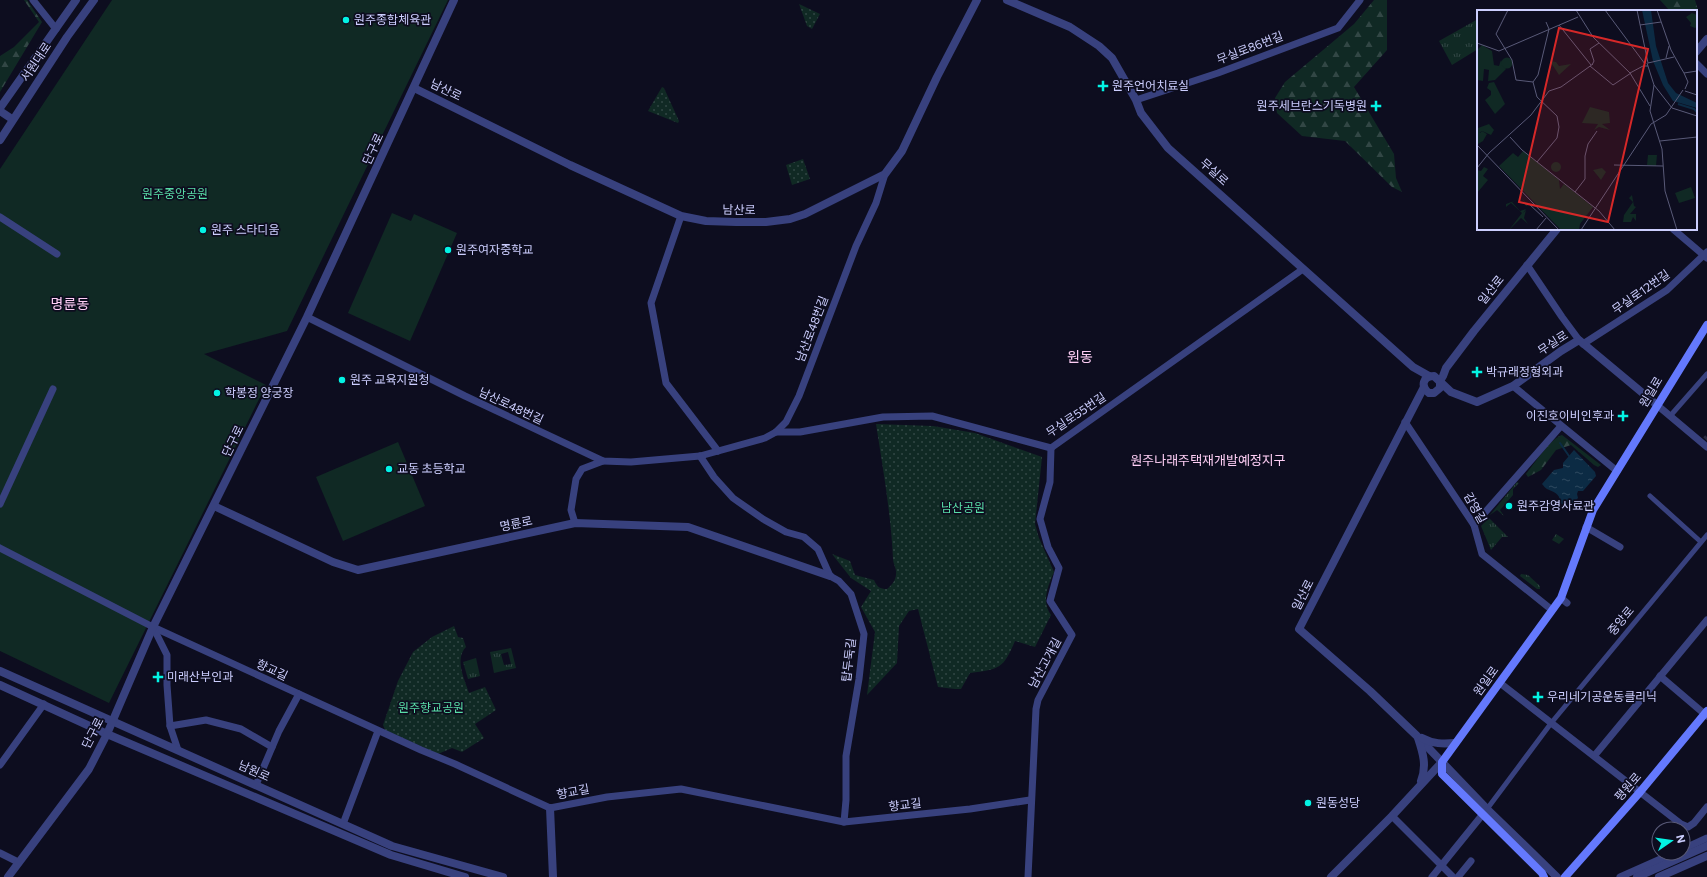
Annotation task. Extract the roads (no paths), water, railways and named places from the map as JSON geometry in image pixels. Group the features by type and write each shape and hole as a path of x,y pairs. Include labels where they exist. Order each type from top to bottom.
{"main road":[{"name":"원일로","path":"1442,762 1552,610 1564,600 1586,527 1593,510 1707,325"},
{"name":"평원로","path":"1565,877 1706,714"},
{"path":"1442,762 1442,774 1485,812 1544,876"}],"street":[{"path":"33,0 56,29 67,37"},
{"name":"서원대로","path":"0,108 76,0"},
{"name":"서원대로","path":"0,140 12,119 67,37 94,0"},
{"name":"단구로","path":"8,877 89,769 107,734 154,627 307,317 454,0"},
{"name":"남산로","path":"414,88 570,165 681,216 706,221 736,222 766,222 790,219 805,214 885,174 902,151 937,77 977,0"},
{"name":"무실로","path":"1007,0 1070,27 1099,46 1112,58 1136,100 1141,113 1168,148 1413,367"},
{"name":"무실로86번길","path":"1136,100 1338,28 1360,0"},
{"path":"1697,51 1707,39"},
{"path":"1697,64 1707,74"},
{"path":"0,111 12,119"},
{"name":"남산로48번길","path":"307,317 465,396 603,461 631,462 700,456 765,438 776,432 786,422 799,396 856,246 876,203 885,174"},
{"path":"681,216 651,303 666,383 718,451"},
{"path":"0,217 57,254"},
{"name":"일산로","path":"1436,379 1443,376 1446,368 1556,230"},
{"path":"1674,230 1706,255"},
{"name":"무실로12번길","path":"1581,342 1667,290 1706,255"},
{"path":"1527,265 1562,317 1581,342"},
{"name":"무실로55번길","path":"776,432 800,432 883,417 932,416 1051,448 1303,269"},
{"name":"무실로","path":"1451,392 1477,402 1513,386 1561,351 1581,342 1657,405"},
{"path":"1413,367 1436,379 1451,392"},
{"path":"1413,367 1428,389 1451,392"},
{"path":"1671,415 1707,374"},
{"path":"1428,389 1424,381 1436,379"},
{"path":"1428,389 1440,388 1436,379"},
{"path":"1513,386 1617,471"},
{"path":"0,504 53,389"},
{"name":"일산로","path":"1428,389 1417,399 1299,629 1370,691 1442,762"},
{"path":"1657,405 1705,443"},
{"name":"감영길","path":"1405,422 1474,526 1482,554 1552,610"},
{"path":"1474,526 1562,426"},
{"name":"남산고개길","path":"1028,877 1033,743 1038,700 1072,635 1050,601 1059,568 1048,547 1040,519 1050,482 1051,448"},
{"name":"탑두둑길","path":"700,456 714,477 733,498 762,519 786,532 804,537 818,549 830,576 839,581 851,594 864,634 859,679 846,756 846,800 844,822"},
{"path":"575,523 571,510 576,479 582,469 603,461"},
{"path":"1650,496 1701,542"},
{"name":"명륜로","path":"214,506 334,562 358,570 575,523 688,527 830,576"},
{"path":"1586,527 1620,547"},
{"name":"중앙로","path":"1432,877 1485,812 1552,722 1707,535"},
{"name":"향교길","path":"0,548 154,627 378,731 455,764 550,808 607,797 681,789 844,822 970,809 1030,800"},
{"path":"1595,755 1707,620"},
{"path":"154,627 167,655 167,685 170,726 178,750"},
{"name":"남원로","path":"0,671 392,846 502,877"},
{"path":"1660,676 1706,714"},
{"path":"1500,682 1595,755 1680,824 1688,827 1694,823 1707,807"},
{"name":"남원로","path":"0,685 107,734 391,855 465,877"},
{"path":"256,785 279,731 299,694"},
{"path":"0,765 10,754 44,704"},
{"path":"170,726 206,720 241,729 272,747"},
{"path":"343,824 378,731"},
{"path":"1417,736 1430,743 1455,743"},
{"path":"1417,736 1424,761 1425,772 1419,786"},
{"name":"원일로","path":"1331,877 1392,816 1442,762"},
{"path":"550,808 552,877"},
{"path":"1485,812 1557,877"},
{"path":"1392,816 1442,864 1453,877"},
{"path":"1691,845 1707,838"},
{"path":"391,855 392,846"},
{"path":"1636,877 1707,846"},
{"path":"0,853 18,862"},
{"path":"1659,877 1707,856"},
{"path":"1458,877 1471,861"},
{"path":"1620,877 1656,861"}],"water":[{"path":"1574,450 1595,472 1596,476 1583,491 1578,491 1578,498 1567,509 1560,502 1559,497 1554,492 1546,489 1542,484 1554,470 1563,468 1563,463"}],"waterway":[{"path":"1560,443 1569,456"}],"place":[{"name":"원주종합체육관","path":"346,20"},
{"name":"원주언어치료실","path":"1103,86"},
{"name":"원주세브란스기독병원","path":"1376,106"},
{"name":"원주 스타디움","path":"203,230"},
{"name":"원주여자중학교","path":"448,250"},
{"name":"박규래정형외과","path":"1477,372"},
{"name":"원주 교육지원청","path":"342,380"},
{"name":"학봉정 양궁장","path":"217,393"},
{"name":"이진호이비인후과","path":"1623,416"},
{"name":"교동 초등학교","path":"389,469"},
{"name":"원주감영사료관","path":"1509,506"},
{"name":"미래산부인과","path":"158,677"},
{"name":"우리네기공운동클리닉","path":"1538,697"},
{"name":"원동성당","path":"1308,803"}],"district":[{"name":"명륜동","path":"70,304"},
{"name":"원동","path":"1080,357"},
{"name":"원주나래주택재개발예정지구","path":"1208,460"}],"park label":[{"name":"원주중앙공원","path":"175,194"},
{"name":"남산공원","path":"963,508"},
{"name":"원주향교공원","path":"431,708"}]}
